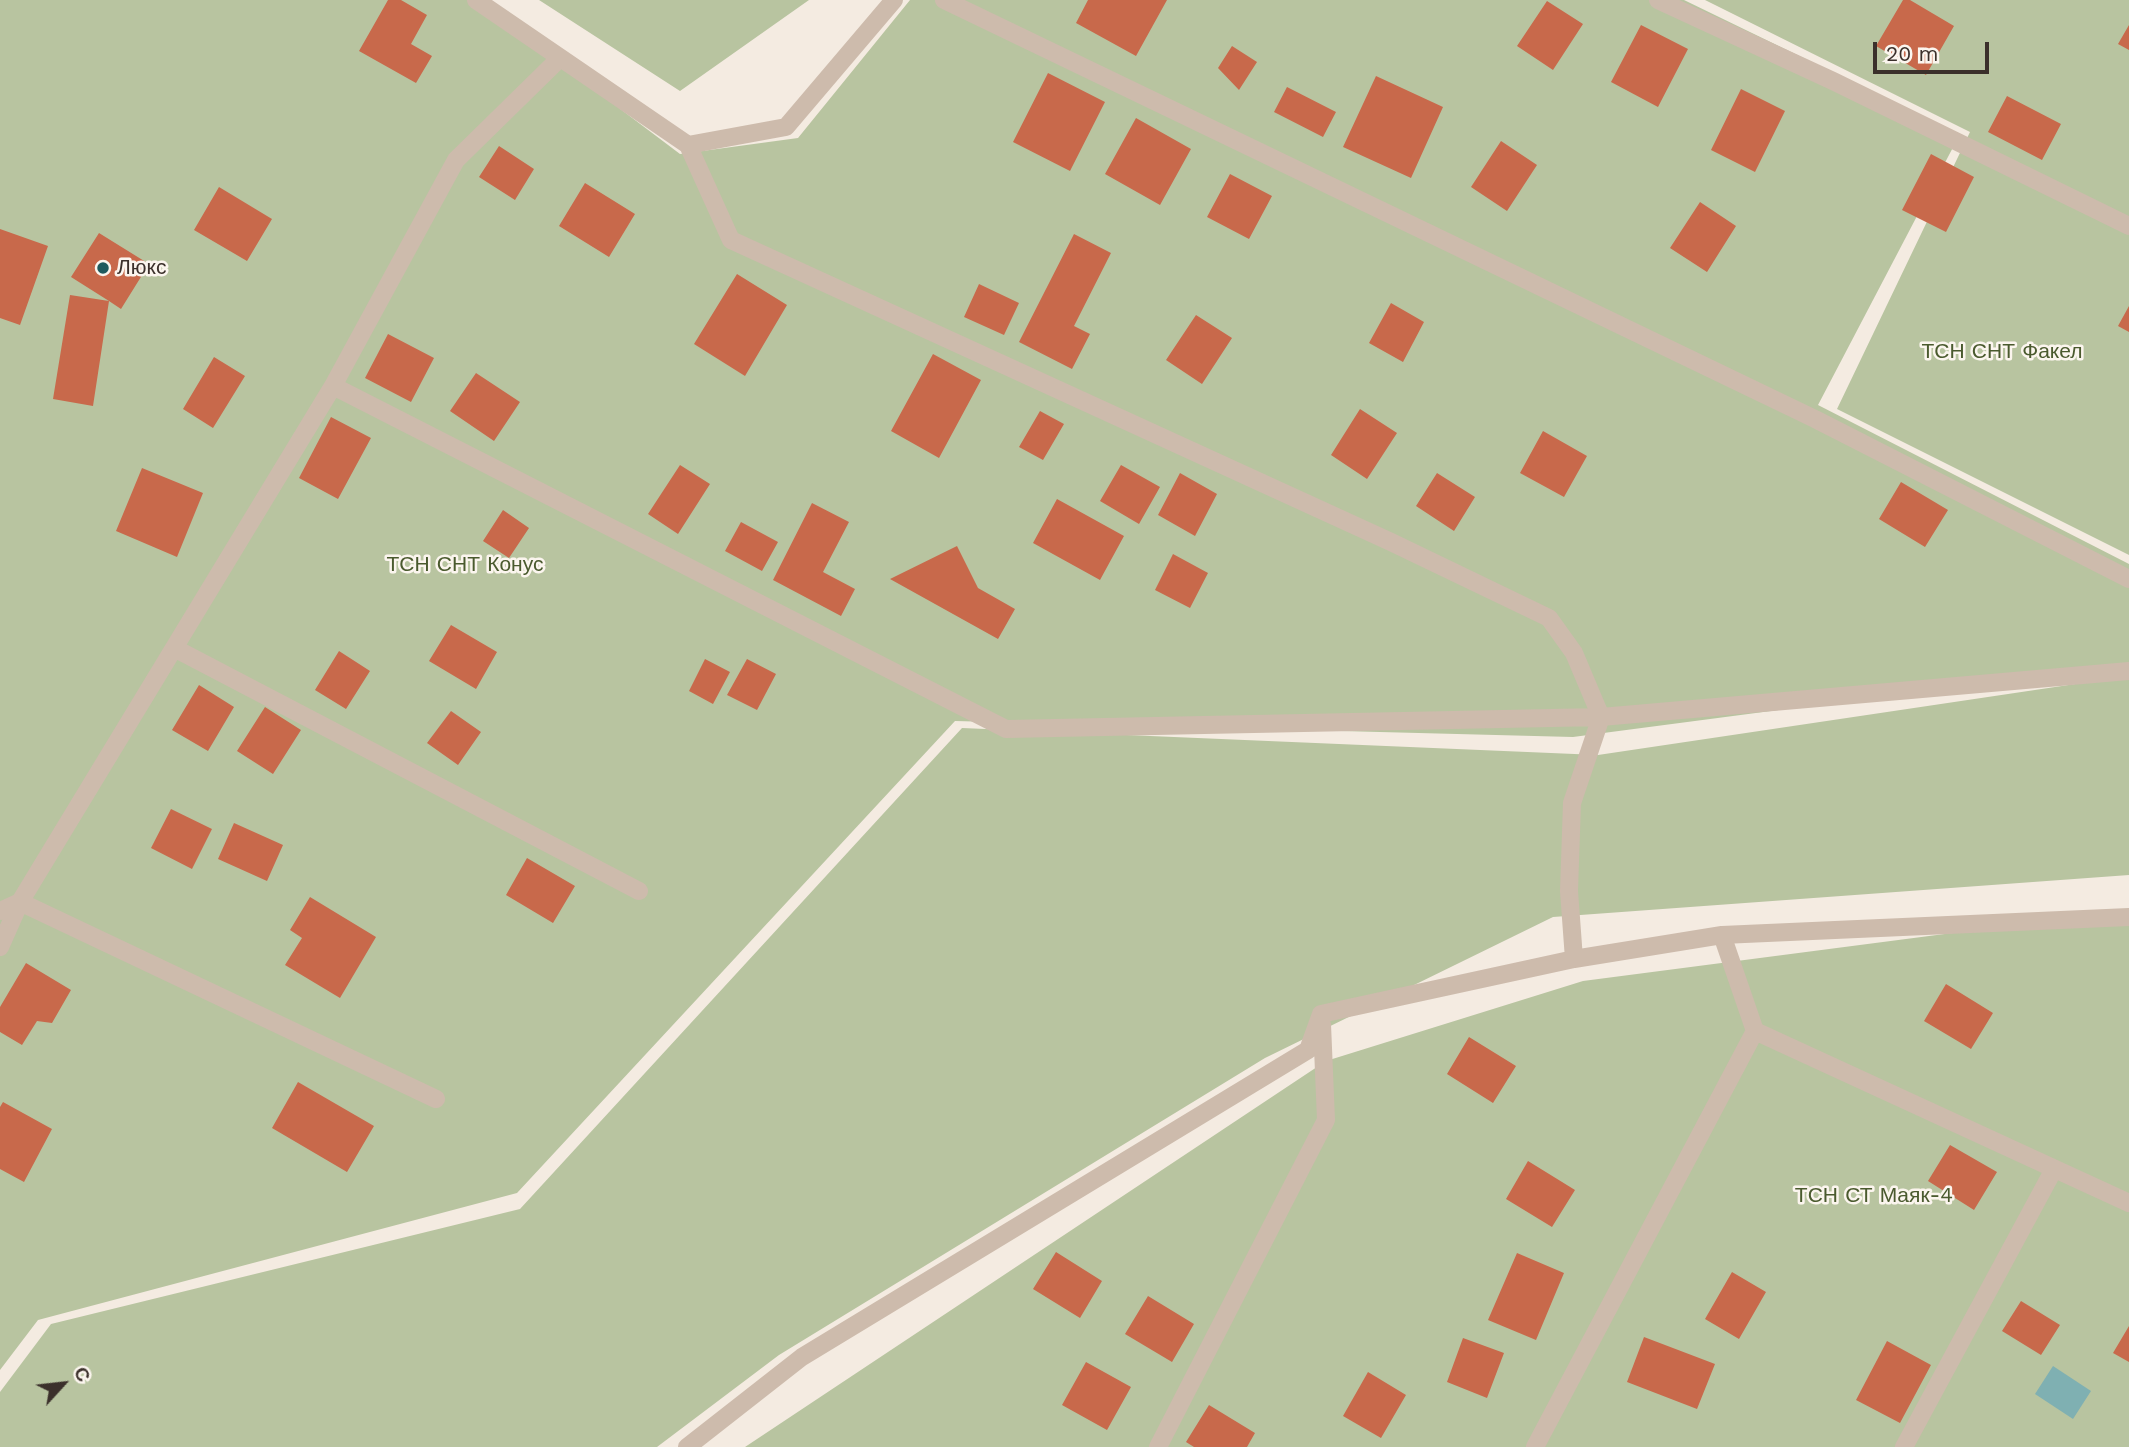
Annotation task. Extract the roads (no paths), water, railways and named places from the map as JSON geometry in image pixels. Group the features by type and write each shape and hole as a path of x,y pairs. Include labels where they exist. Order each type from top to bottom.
{"street":[{"path":"476,0 688,145 731,240 1391,542 1549,618 1574,653 1601,717 1572,803 1569,891 1574,959"},
{"path":"688,145 786,127 894,0"},
{"path":"944,0 1802,413 2129,579"},
{"path":"1658,0 1833,81 2129,226"},
{"path":"0,947 20,902 333,386 456,160 560,58"},
{"path":"333,386 1006,729 1601,717 2129,671"},
{"path":"174,648 639,891"},
{"path":"0,911 20,902 436,1099"},
{"path":"1321,1014 1574,959 1722,935 2129,917"},
{"path":"1722,935 1755,1031 2129,1203"},
{"path":"687,1447 802,1357 1308,1050 1321,1014"},
{"path":"1158,1447 1326,1120 1321,1014"},
{"path":"1535,1447 1755,1031"},
{"path":"1904,1447 2054,1169"}],"water":[{"path":"2053,1366 2091,1391 2073,1419 2035,1394"}],"place":[{"name":"Люкс","path":"103,268"}],"park label":[{"name":"ТСН СНТ Факел","path":"2002,352"},
{"name":"ТСН СНТ Конус","path":"465,565"},
{"name":"ТСН СТ Маяк-4","path":"1874,1196"}]}
